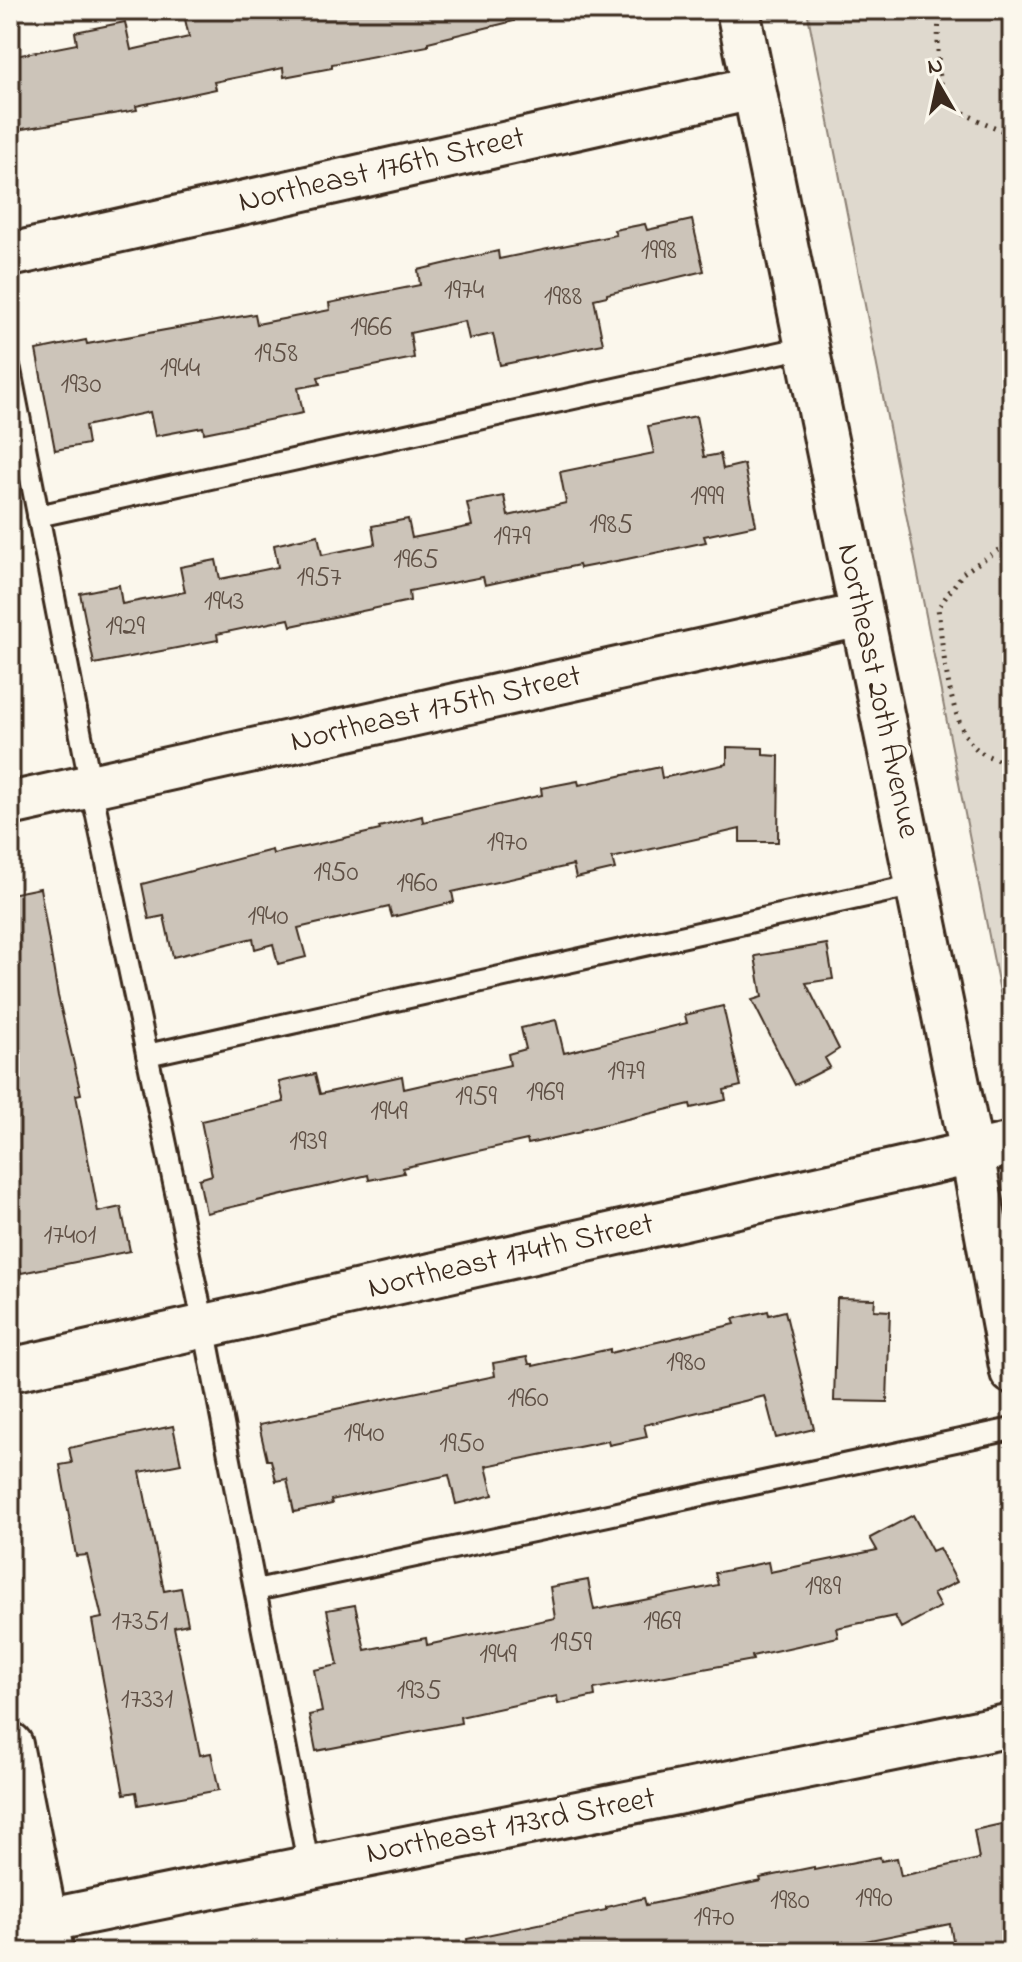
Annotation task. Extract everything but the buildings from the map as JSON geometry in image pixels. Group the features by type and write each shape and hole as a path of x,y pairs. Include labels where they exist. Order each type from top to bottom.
{"street":[{"name":"Northeast 20th Avenue","path":"738,10 972,1153 1012,1372"},
{"name":"Northeast 176th Street","path":"10,255 753,88"},
{"name":"Northeast 175th Street","path":"10,804 861,615"},
{"name":"Northeast 174th Street","path":"10,1370 1012,1144"},
{"name":"Northeast 173rd Street","path":"36,1934 309,1868 1012,1725"},
{"path":"10,1745 36,1934"}],"lane":[{"path":"38,516 806,347"},
{"path":"10,370 91,787 204,1326 309,1868"},
{"path":"147,1055 916,885"},
{"path":"256,1590 1012,1429"}],"path":[{"path":"939,10 939,76 947,98 953,107 1012,135"},
{"path":"1012,541 963,573 938,608 945,668 959,725 976,749 1012,765"},
{"path":"1005,546 1012,587"}],"shaded area":[{"path":"807,10 1012,10 1012,1053"}]}
